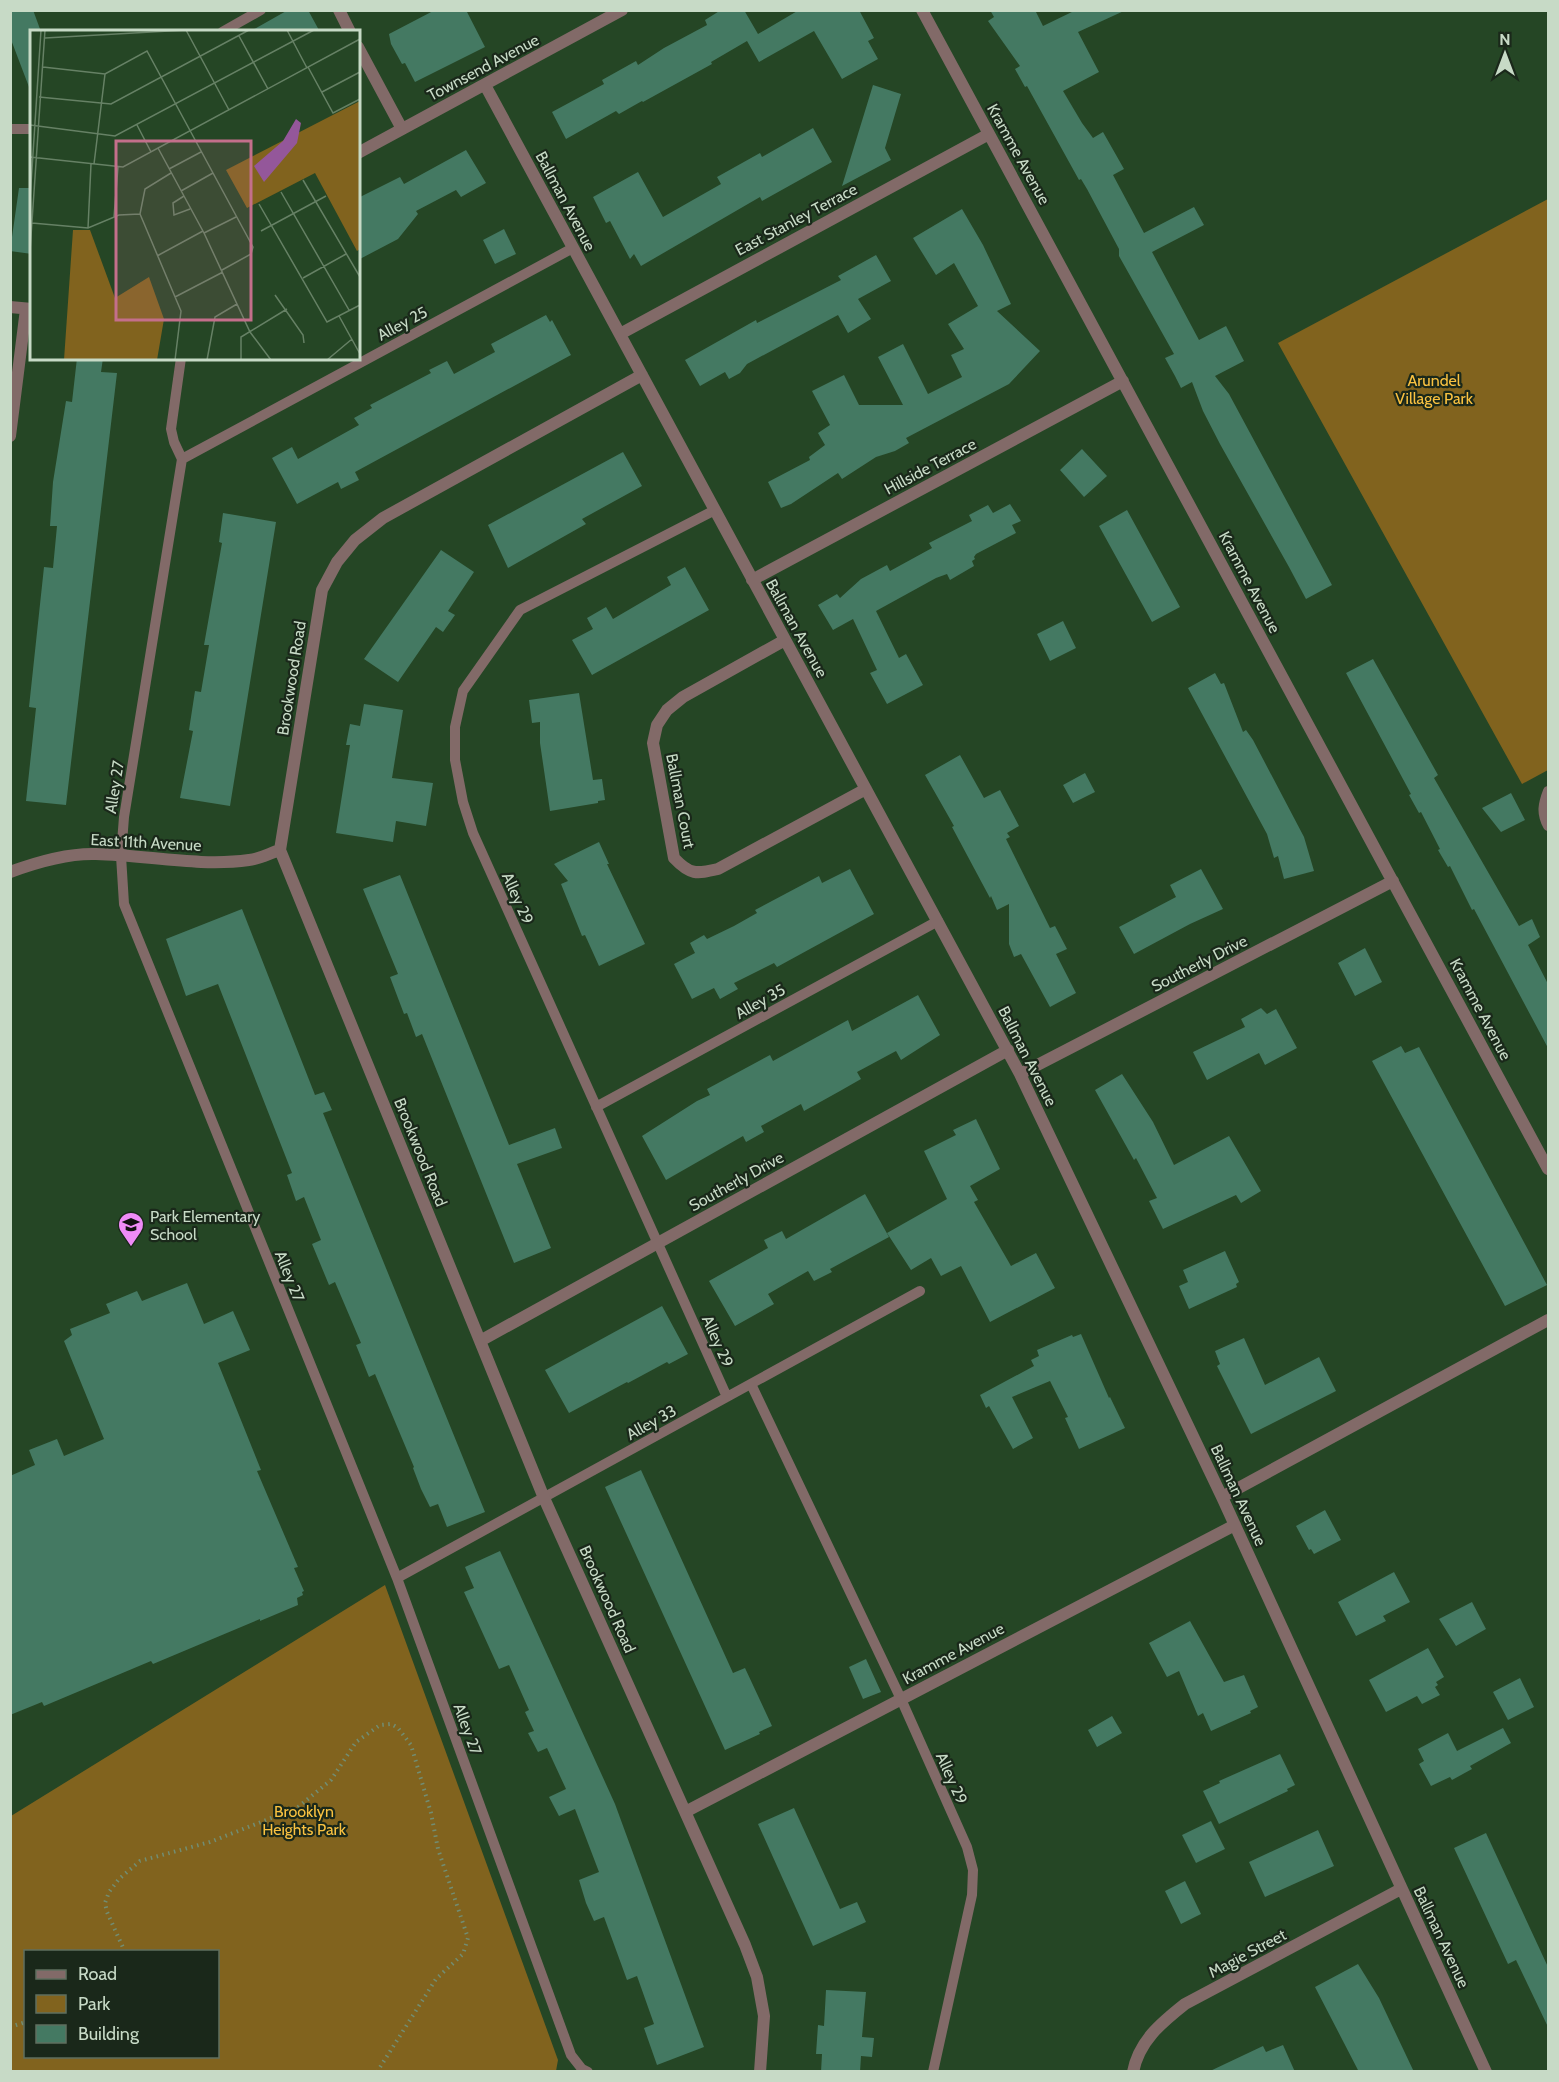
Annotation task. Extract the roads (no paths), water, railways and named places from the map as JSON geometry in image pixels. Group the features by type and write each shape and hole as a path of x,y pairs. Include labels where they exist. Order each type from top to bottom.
{"street":[{"path":"339,10 349,30"},
{"name":"Townsend Avenue","path":"360,152 622,10"},
{"name":"Kramme Avenue","path":"922,10 1548,1169"},
{"path":"360,51 402,129"},
{"name":"Ballman Avenue","path":"485,85 1008,1050 1222,1497 1486,2072"},
{"name":"East Stanley Terrace","path":"620,334 989,134"},
{"path":"10,307 28,309 10,436"},
{"name":"Brookwood Road","path":"642,375 383,518 355,540 337,562 322,590 280,850 544,1498 687,1811 745,1945 757,1977 764,2016 760,2072"},
{"name":"Hillside Terrace","path":"752,580 1123,381"},
{"name":"Ballman Court","path":"785,640 683,697 667,710 657,725 653,743 674,858 686,871 700,873 718,869 866,789"},
{"name":"East 11th Avenue","path":"10,872 35,863 68,856 94,854 207,862 251,860 280,850"},
{"name":"Southerly Drive","path":"1020,1074 1393,881"},
{"name":"Southerly Drive","path":"480,1341 1008,1050"},
{"path":"1222,1497 1548,1320"},
{"name":"Kramme Avenue","path":"687,1811 1235,1525"},
{"name":"Magie Street","path":"1133,2072 1144,2043 1158,2025 1185,2004 1401,1889"}],"lane":[{"path":"226,30 261,10"},
{"path":"10,129 30,129"},
{"name":"Alley 25","path":"182,459 573,248"},
{"name":"Alley 27","path":"181,360 171,429 182,459 124,817 121,856 124,904 397,1578 571,2055 582,2069 588,2072"},
{"name":"Alley 29","path":"715,510 520,610 463,691 455,727 455,760 463,802 473,833 727,1397"},
{"path":"1548,791 1542,805 1548,826"},
{"name":"Alley 35","path":"596,1107 938,921"},
{"name":"Alley 33","path":"397,1578 920,1291"},
{"name":"Alley 29","path":"752,1384 901,1700 967,1847 974,1870 972,1895 933,2072"}],"place":[{"name":"Park Elementary School","path":"131,1248"}],"park label":[{"name":"Arundel Village Park","path":"1434,389"},
{"name":"Brooklyn Heights Park","path":"304,1820"}]}
